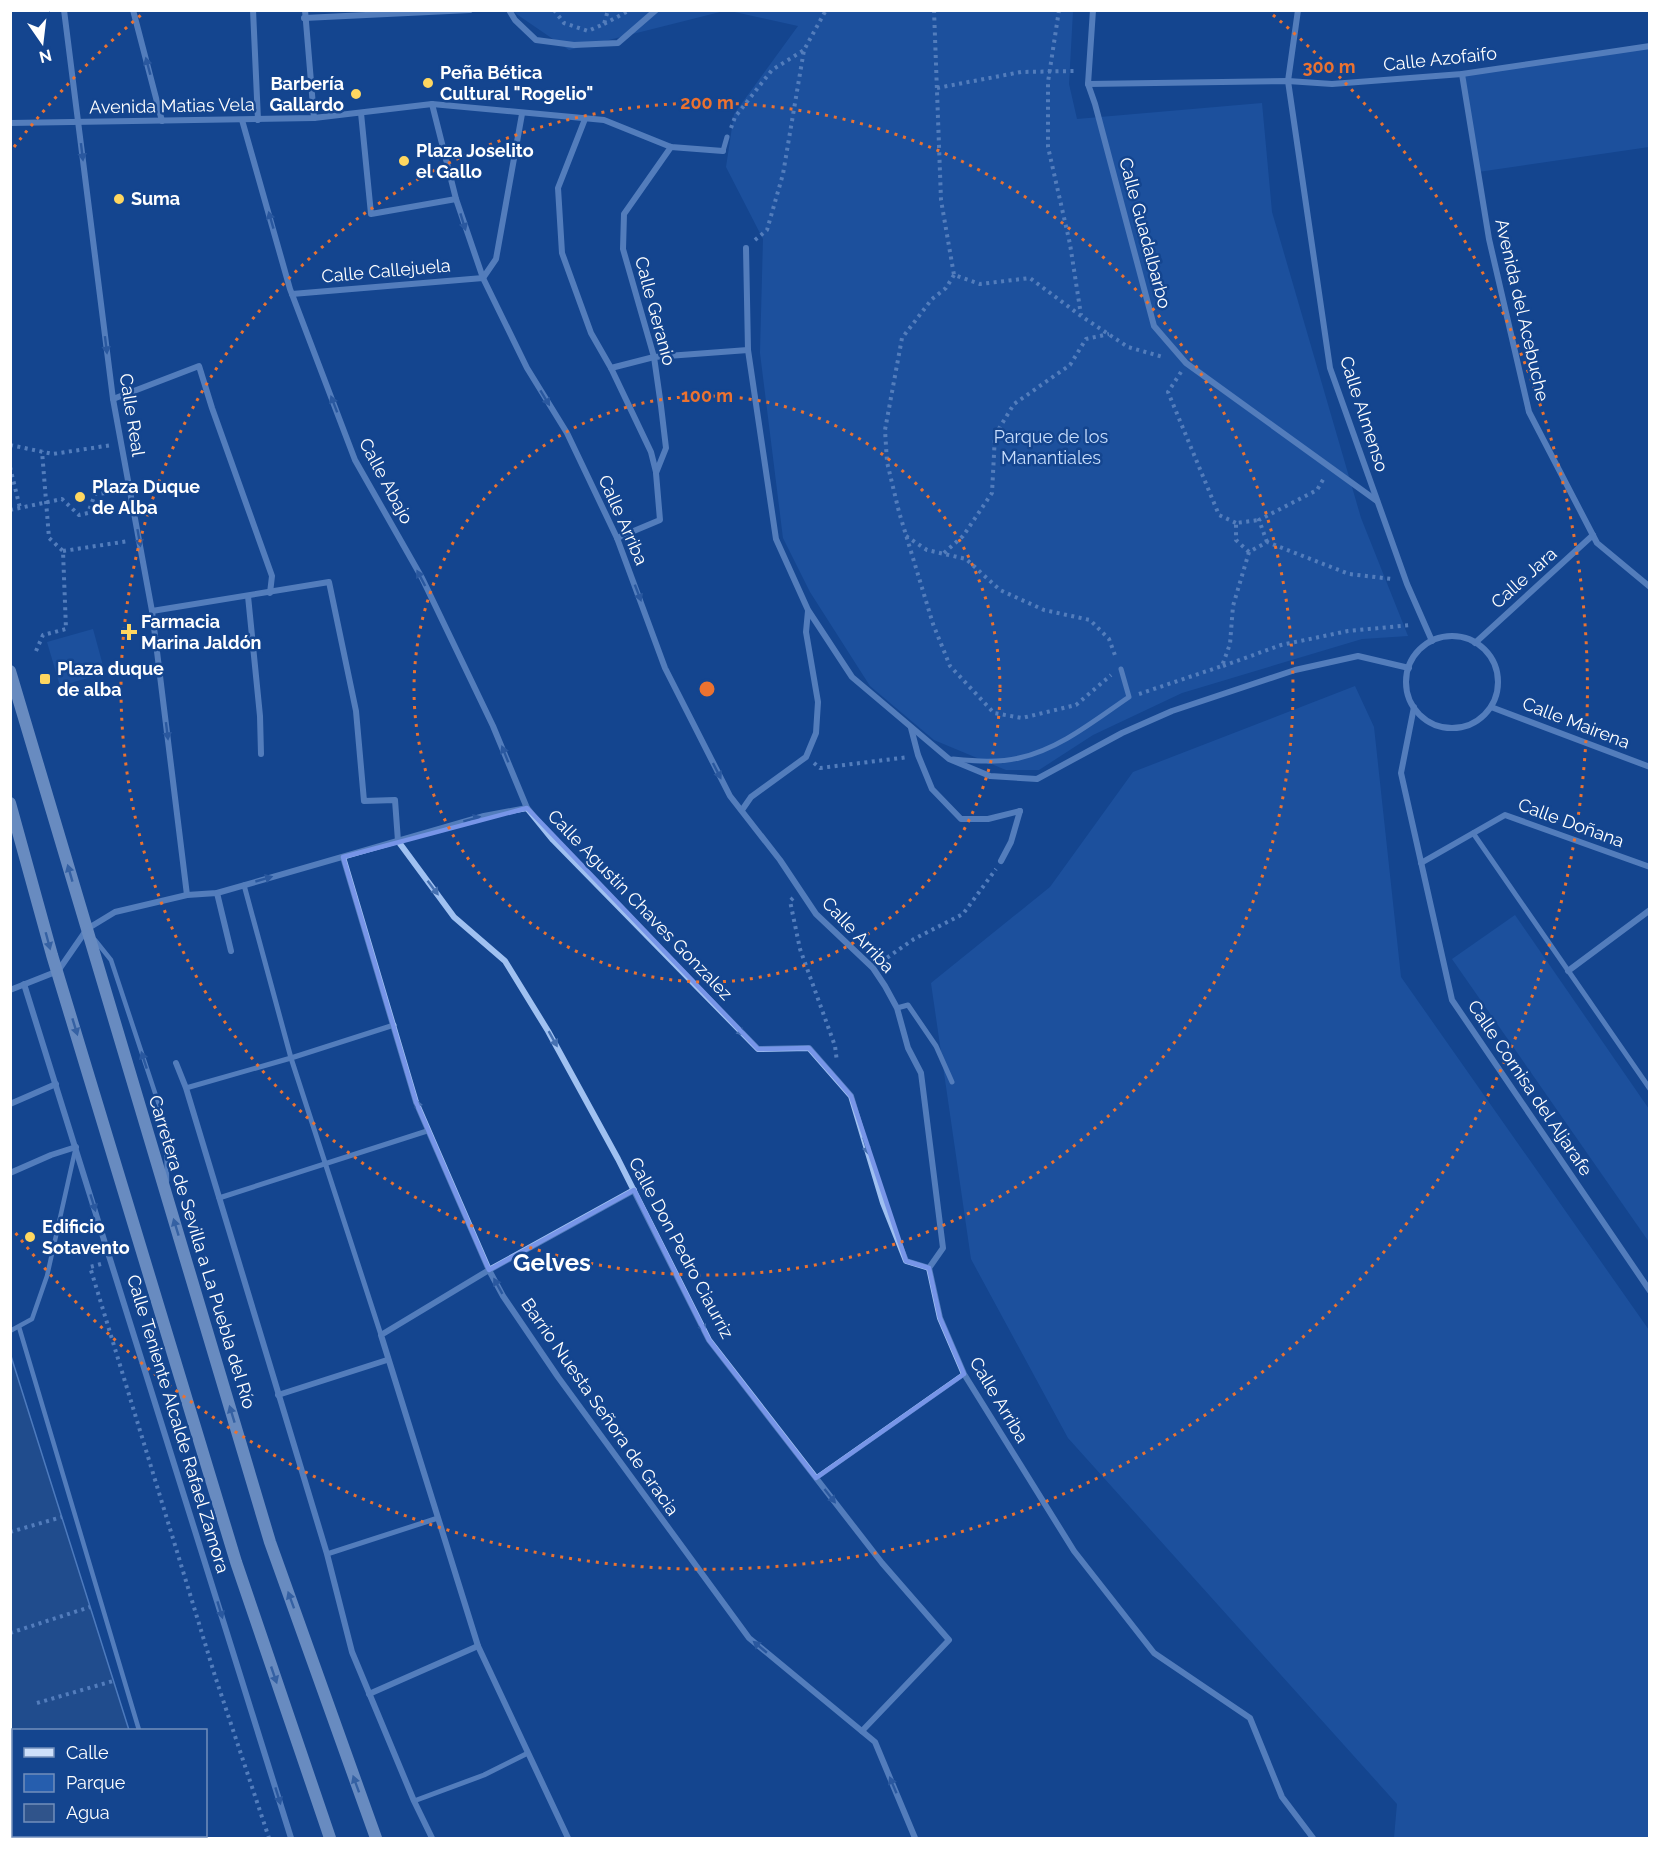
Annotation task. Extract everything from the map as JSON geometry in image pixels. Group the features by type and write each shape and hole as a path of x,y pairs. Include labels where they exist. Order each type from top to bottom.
{"main road":[{"name":"Carretera de Sevilla a La Puebla del Río","path":"10,671 270,1542 376,1839"},
{"path":"10,803 58,971 236,1562 330,1839"}],"street":[{"name":"Calle Real","path":"64,10 113,399 152,611 187,895"},
{"path":"133,10 162,121"},
{"path":"253,10 258,120"},
{"path":"314,118 304,14 470,10"},
{"path":"509,10 515,21 536,40 574,45 618,43 656,10"},
{"name":"Calle Guadalbarbo","path":"1093,10 1088,84 1154,326 1186,363 1378,501"},
{"name":"Calle Almenso","path":"1298,10 1288,81 1330,368 1406,580 1432,641"},
{"name":"Calle Azofaifo","path":"1088,84 1288,81 1332,84 1462,74 1650,46"},
{"name":"Avenida del Acebuche","path":"1462,74 1489,239 1529,412 1597,543 1650,587"},
{"name":"Avenida Matias Vela","path":"10,123 314,118 432,104 604,120 671,147 723,151"},
{"name":"Calle Arriba","path":"432,104 456,199 483,278 527,368 567,433 617,538 664,668 730,796 780,860 816,914 873,968 897,1008 908,1048 921,1073 943,1248 929,1268 940,1318 964,1374 1074,1551 1154,1653 1250,1718 1282,1797 1314,1839"},
{"path":"361,113 371,214 456,199"},
{"path":"483,278 496,259 522,114"},
{"path":"585,119 558,188 562,253 591,333 611,368 651,452 656,473"},
{"name":"Calle Abajo","path":"242,120 292,294 355,460 422,578 494,726 527,808"},
{"path":"723,151 727,137"},
{"name":"Calle Geranio","path":"617,538 660,520 656,473 666,448 654,357 623,249 624,214 671,147"},
{"path":"746,248 748,350 776,539 808,610 852,677 949,759 990,776 1037,779 1122,733 1172,711 1295,670 1358,656 1409,668"},
{"name":"Calle Callejuela","path":"292,294 483,278"},
{"path":"611,368 654,357 748,350"},
{"path":"113,399 200,366 212,408 272,576 270,593"},
{"name":"Calle Jara","path":"1475,643 1593,535"},
{"path":"152,611 330,582 356,711 364,801 395,800 398,841"},
{"path":"248,596 260,716 261,754"},
{"path":"742,810 751,797 806,757 816,733 818,702 806,632 808,610"},
{"path":"1446,637 1461,637 1475,643 1487,652 1495,664 1498,679 1497,693 1491,707 1481,718 1467,726 1452,728 1437,726 1424,718 1414,707 1407,693 1406,678 1410,663 1419,650 1432,641 1446,637"},
{"path":"949,759 980,762 1019,758 1055,746 1130,697 1121,669"},
{"name":"Calle Cornisa del Aljarafe","path":"1414,707 1401,773 1452,1000 1650,1291"},
{"name":"Calle Mairena","path":"1491,707 1650,767"},
{"path":"911,728 918,755 932,789 961,819 988,819 1020,811 1011,843 1001,861"},
{"name":"Calle Agustin Chaves Gonzalez","path":"87,929 115,912 187,895 217,893 484,816 527,808 554,840 758,1049 809,1048 840,1082 851,1096 883,1203 906,1261 929,1268"},
{"name":"Calle Doñana","path":"1421,863 1505,815 1650,867"},
{"path":"1473,833 1650,1089"},
{"name":"Calle Don Pedro Ciaurriz","path":"398,841 454,917 506,962 549,1031 634,1191 709,1340 882,1563 950,1640 862,1731"},
{"name":"Barrio Nuesta Señora de Gracia","path":"343,857 416,1102 489,1270 503,1296 558,1377 749,1638 875,1742 915,1839"},
{"path":"244,885 291,1058 381,1335 478,1646 567,1838"},
{"path":"217,893 231,951"},
{"path":"1568,970 1650,910"},
{"path":"10,990 58,971 87,929"},
{"name":"Calle Teniente Alcalde Rafael Zamora","path":"24,984 291,1839"},
{"path":"897,1008 908,1005 936,1046 952,1082"},
{"path":"186,1088 291,1058 394,1024"},
{"path":"176,1063 186,1088 327,1554 352,1652 414,1802 432,1839"},
{"path":"10,1104 56,1084"},
{"path":"219,1198 427,1131"},
{"path":"10,1173 76,1147"},
{"path":"381,1335 489,1270 634,1191"},
{"path":"278,1395 387,1360"},
{"path":"816,1478 964,1374"},
{"path":"327,1554 438,1518"},
{"path":"369,1694 478,1646"},
{"path":"414,1802 484,1775 528,1753"}],"lane":[{"path":"87,929 111,960 166,1126 167,1199"},
{"path":"10,1331 32,1319 46,1276 76,1147"},
{"path":"19,1327 138,1729"}],"path":[{"path":"554,10 564,23 588,31 630,10"},
{"path":"604,24 608,10"},
{"path":"746,248 766,230 783,174 804,50 826,10"},
{"path":"906,536 927,550 966,559 1000,590 1044,610 1090,620 1109,639 1121,669 1100,683 1076,705 1022,718 994,713 950,666 933,624 906,536 887,462 885,430 892,386 902,338 932,299 946,288 954,275 941,200 934,10"},
{"path":"1059,10 1049,72 1048,147 1070,244 1081,316"},
{"path":"727,137 735,117 772,70 804,50"},
{"path":"937,88 1021,72 1089,70"},
{"path":"954,275 980,284 1030,278 1128,347 1186,363 1168,392 1219,515 1236,523 1259,520 1317,490 1330,466"},
{"path":"943,554 963,537 992,494 995,435 1014,404 1070,365 1086,339 1109,334"},
{"path":"10,445 53,454 121,444"},
{"path":"36,651 43,634 66,629 63,551 49,538 42,450"},
{"path":"10,467 20,508"},
{"path":"10,510 62,499 80,515 88,513 95,494 130,491"},
{"path":"1259,520 1266,542"},
{"path":"1236,523 1236,540 1249,552"},
{"path":"63,551 139,539"},
{"path":"1266,542 1349,574 1406,580"},
{"path":"1222,666 1230,644 1233,606 1249,552 1266,542"},
{"path":"1130,697 1281,645 1348,631 1424,623"},
{"path":"806,757 820,768 918,755"},
{"path":"873,968 914,939 963,914 1001,861"},
{"path":"800,891 790,901 800,949 835,1046 840,1082"},
{"path":"10,1532 62,1516"},
{"path":"10,1633 90,1607"},
{"path":"37,1703 113,1681"}],"highlighted area":[{"path":"527,808 758,1049 809,1048 839,1082 851,1096 906,1261 929,1268 940,1318 964,1374 816,1478 709,1340 634,1190 489,1270 416,1102 343,857"}],"green space":[{"path":"512,11 724,11 569,50"},
{"name":"Parque de los Manantiales","path":"730,11 1073,11 1069,84 1077,119 1262,103 1272,212 1361,518 1408,636 1362,639 1182,693 1093,735 1039,770 1006,770 934,740 870,686 810,592 783,538 760,353 763,239 726,167 734,114 798,26"},
{"path":"1649,46 1649,147 1478,172 1462,74"},
{"path":"93,629 105,673 60,686 47,642"},
{"path":"1355,686 1374,727 1401,977 1649,1330 1649,1838 1394,1838 1397,1804 1068,1438 971,1259 931,983 1050,887 1133,772"},
{"path":"1515,915 1649,1109 1649,1242 1452,959"}],"water":[{"path":"10,1353 129,1729 12,1729 12,1828 10,1823"}],"place":[{"name":"Peña Bética Cultural \"Rogelio\"","path":"428,83"},
{"name":"Barbería Gallardo","path":"356,94"},
{"name":"Plaza Joselito el Gallo","path":"404,161"},
{"name":"Suma","path":"119,199"},
{"name":"Plaza Duque de Alba","path":"80,497"},
{"name":"Farmacia Marina Jaldón","path":"129,632"},
{"name":"Plaza duque de alba","path":"45,679"},
{"name":"Edificio Sotavento","path":"30,1237"}],"district":[{"name":"Gelves","path":"552,1263"}]}
